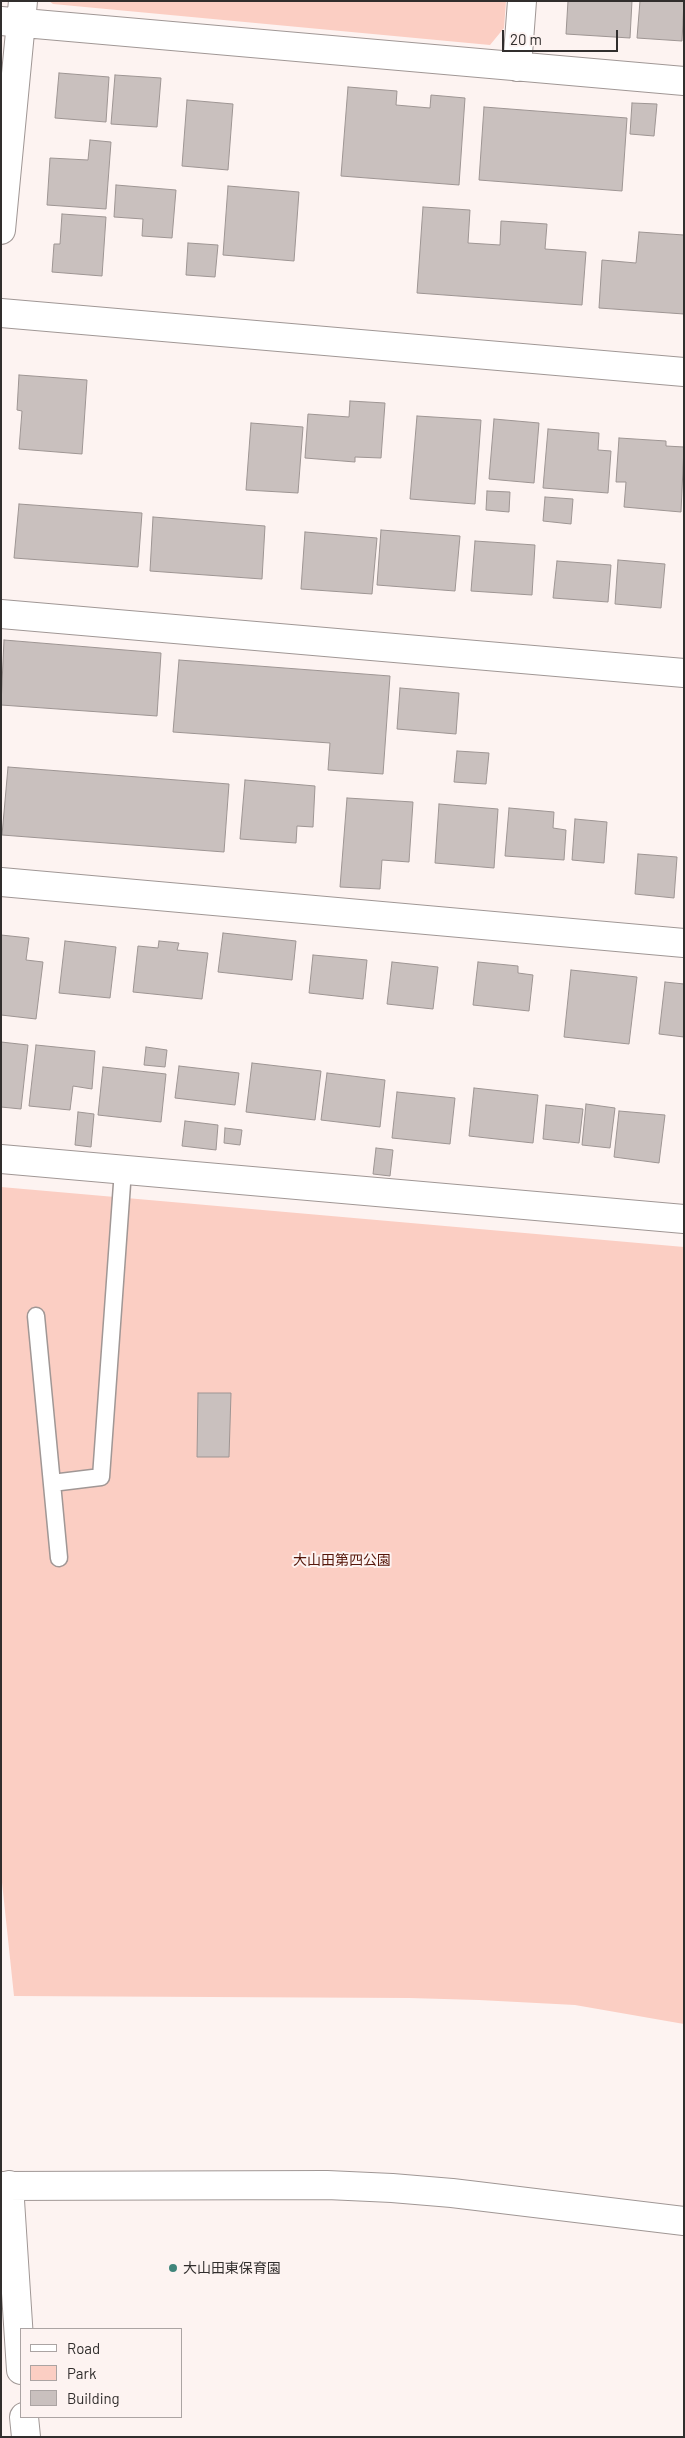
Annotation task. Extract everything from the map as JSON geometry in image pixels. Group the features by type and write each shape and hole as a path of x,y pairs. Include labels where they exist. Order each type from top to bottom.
{"street":[{"path":"517,66 522,1"},
{"path":"1,230 15,15 684,81"},
{"path":"1,313 684,372"},
{"path":"1,614 684,674"},
{"path":"1,882 684,943"},
{"path":"1,1159 684,1219"},
{"path":"20,2358 5,2186 327,2185 392,2188 452,2192 684,2221"},
{"path":"24,2418 26,2437"}],"lane":[{"path":"36,1316 59,1558 52,1483 101,1477 123,1170"}],"green space":[{"path":"49,1 506,1 504,28 490,45 53,4"},
{"name":"大山田第四公園","path":"1,1187 684,1247 684,2024 575,2005 479,2000 14,1996 1,1873"}],"building":[{"path":"568,1 632,1 630,38 566,34"},
{"path":"640,1 684,1 682,41 637,38"},
{"path":"59,73 109,77 106,122 55,118"},
{"path":"115,75 161,78 157,127 111,124"},
{"path":"348,87 397,91 396,105 430,108 431,95 465,98 459,185 341,176"},
{"path":"187,100 233,104 228,170 182,166"},
{"path":"632,103 657,104 654,136 630,134"},
{"path":"484,107 627,118 622,191 479,180"},
{"path":"90,140 111,142 106,209 47,205 50,158 88,160"},
{"path":"116,185 176,190 172,238 142,236 143,219 114,217"},
{"path":"228,186 299,192 294,261 223,255"},
{"path":"423,207 470,210 468,243 500,245 501,221 547,224 545,249 586,252 582,305 417,293"},
{"path":"62,214 106,217 102,276 52,272 54,244 60,244"},
{"path":"639,232 684,235 684,314 599,308 602,260 636,263"},
{"path":"188,243 218,245 215,277 186,275"},
{"path":"19,375 87,380 82,454 19,449 22,411 17,410"},
{"path":"350,401 385,403 381,458 355,457 355,462 305,458 308,414 349,417"},
{"path":"417,416 481,420 475,504 410,499"},
{"path":"494,419 539,423 534,483 489,479"},
{"path":"251,423 303,427 298,493 246,490"},
{"path":"548,429 599,433 598,450 611,451 608,493 543,488"},
{"path":"619,438 666,441 666,446 684,447 681,512 624,507 626,482 616,482"},
{"path":"487,491 510,492 509,512 486,510"},
{"path":"545,497 573,499 571,524 543,521"},
{"path":"19,504 142,513 138,567 14,558"},
{"path":"153,517 265,526 262,579 150,571"},
{"path":"381,530 460,536 455,591 377,585"},
{"path":"305,532 377,538 372,594 301,589"},
{"path":"475,541 535,545 532,595 471,591"},
{"path":"618,560 665,564 661,608 615,604"},
{"path":"557,561 611,565 608,602 553,598"},
{"path":"4,640 161,653 157,716 1,705"},
{"path":"179,660 390,676 383,774 328,770 330,743 173,732"},
{"path":"400,688 459,693 456,734 397,729"},
{"path":"457,751 489,753 486,784 454,782"},
{"path":"8,767 229,784 224,852 2,835"},
{"path":"245,780 315,786 313,827 297,826 296,843 240,839"},
{"path":"347,798 413,802 409,862 382,860 380,889 340,887"},
{"path":"439,804 498,809 494,868 435,863"},
{"path":"509,808 554,812 553,828 566,830 564,860 505,856"},
{"path":"575,819 607,822 604,863 572,860"},
{"path":"638,854 677,857 674,898 635,894"},
{"path":"223,933 296,941 292,980 218,972"},
{"path":"1,935 29,938 26,960 43,962 36,1019 1,1015"},
{"path":"65,941 116,947 110,998 59,993"},
{"path":"159,941 179,943 177,950 208,953 202,999 133,992 138,946 158,948"},
{"path":"313,955 367,960 363,999 309,993"},
{"path":"392,962 438,967 433,1009 387,1004"},
{"path":"478,962 518,966 518,973 533,975 529,1011 473,1005"},
{"path":"571,970 637,977 629,1044 564,1037"},
{"path":"665,982 684,984 684,1037 659,1034"},
{"path":"1,1042 28,1045 21,1109 1,1107"},
{"path":"36,1045 95,1051 92,1089 73,1086 70,1110 29,1106"},
{"path":"146,1047 167,1050 165,1067 144,1065"},
{"path":"252,1063 321,1071 315,1120 246,1112"},
{"path":"179,1066 239,1073 235,1105 175,1098"},
{"path":"103,1067 166,1074 161,1122 98,1115"},
{"path":"327,1073 385,1080 380,1127 321,1120"},
{"path":"474,1088 538,1095 533,1143 469,1136"},
{"path":"397,1092 455,1098 450,1144 392,1138"},
{"path":"586,1104 615,1108 610,1148 582,1145"},
{"path":"546,1105 583,1109 579,1143 543,1139"},
{"path":"619,1111 665,1115 659,1163 614,1157"},
{"path":"78,1112 94,1114 91,1147 75,1145"},
{"path":"185,1121 218,1125 216,1150 182,1146"},
{"path":"225,1128 242,1130 240,1145 224,1143"},
{"path":"376,1148 393,1150 390,1176 373,1174"},
{"path":"198,1393 231,1393 229,1457 197,1457"}],"place":[{"name":"大山田東保育園","path":"173,2268"}]}
